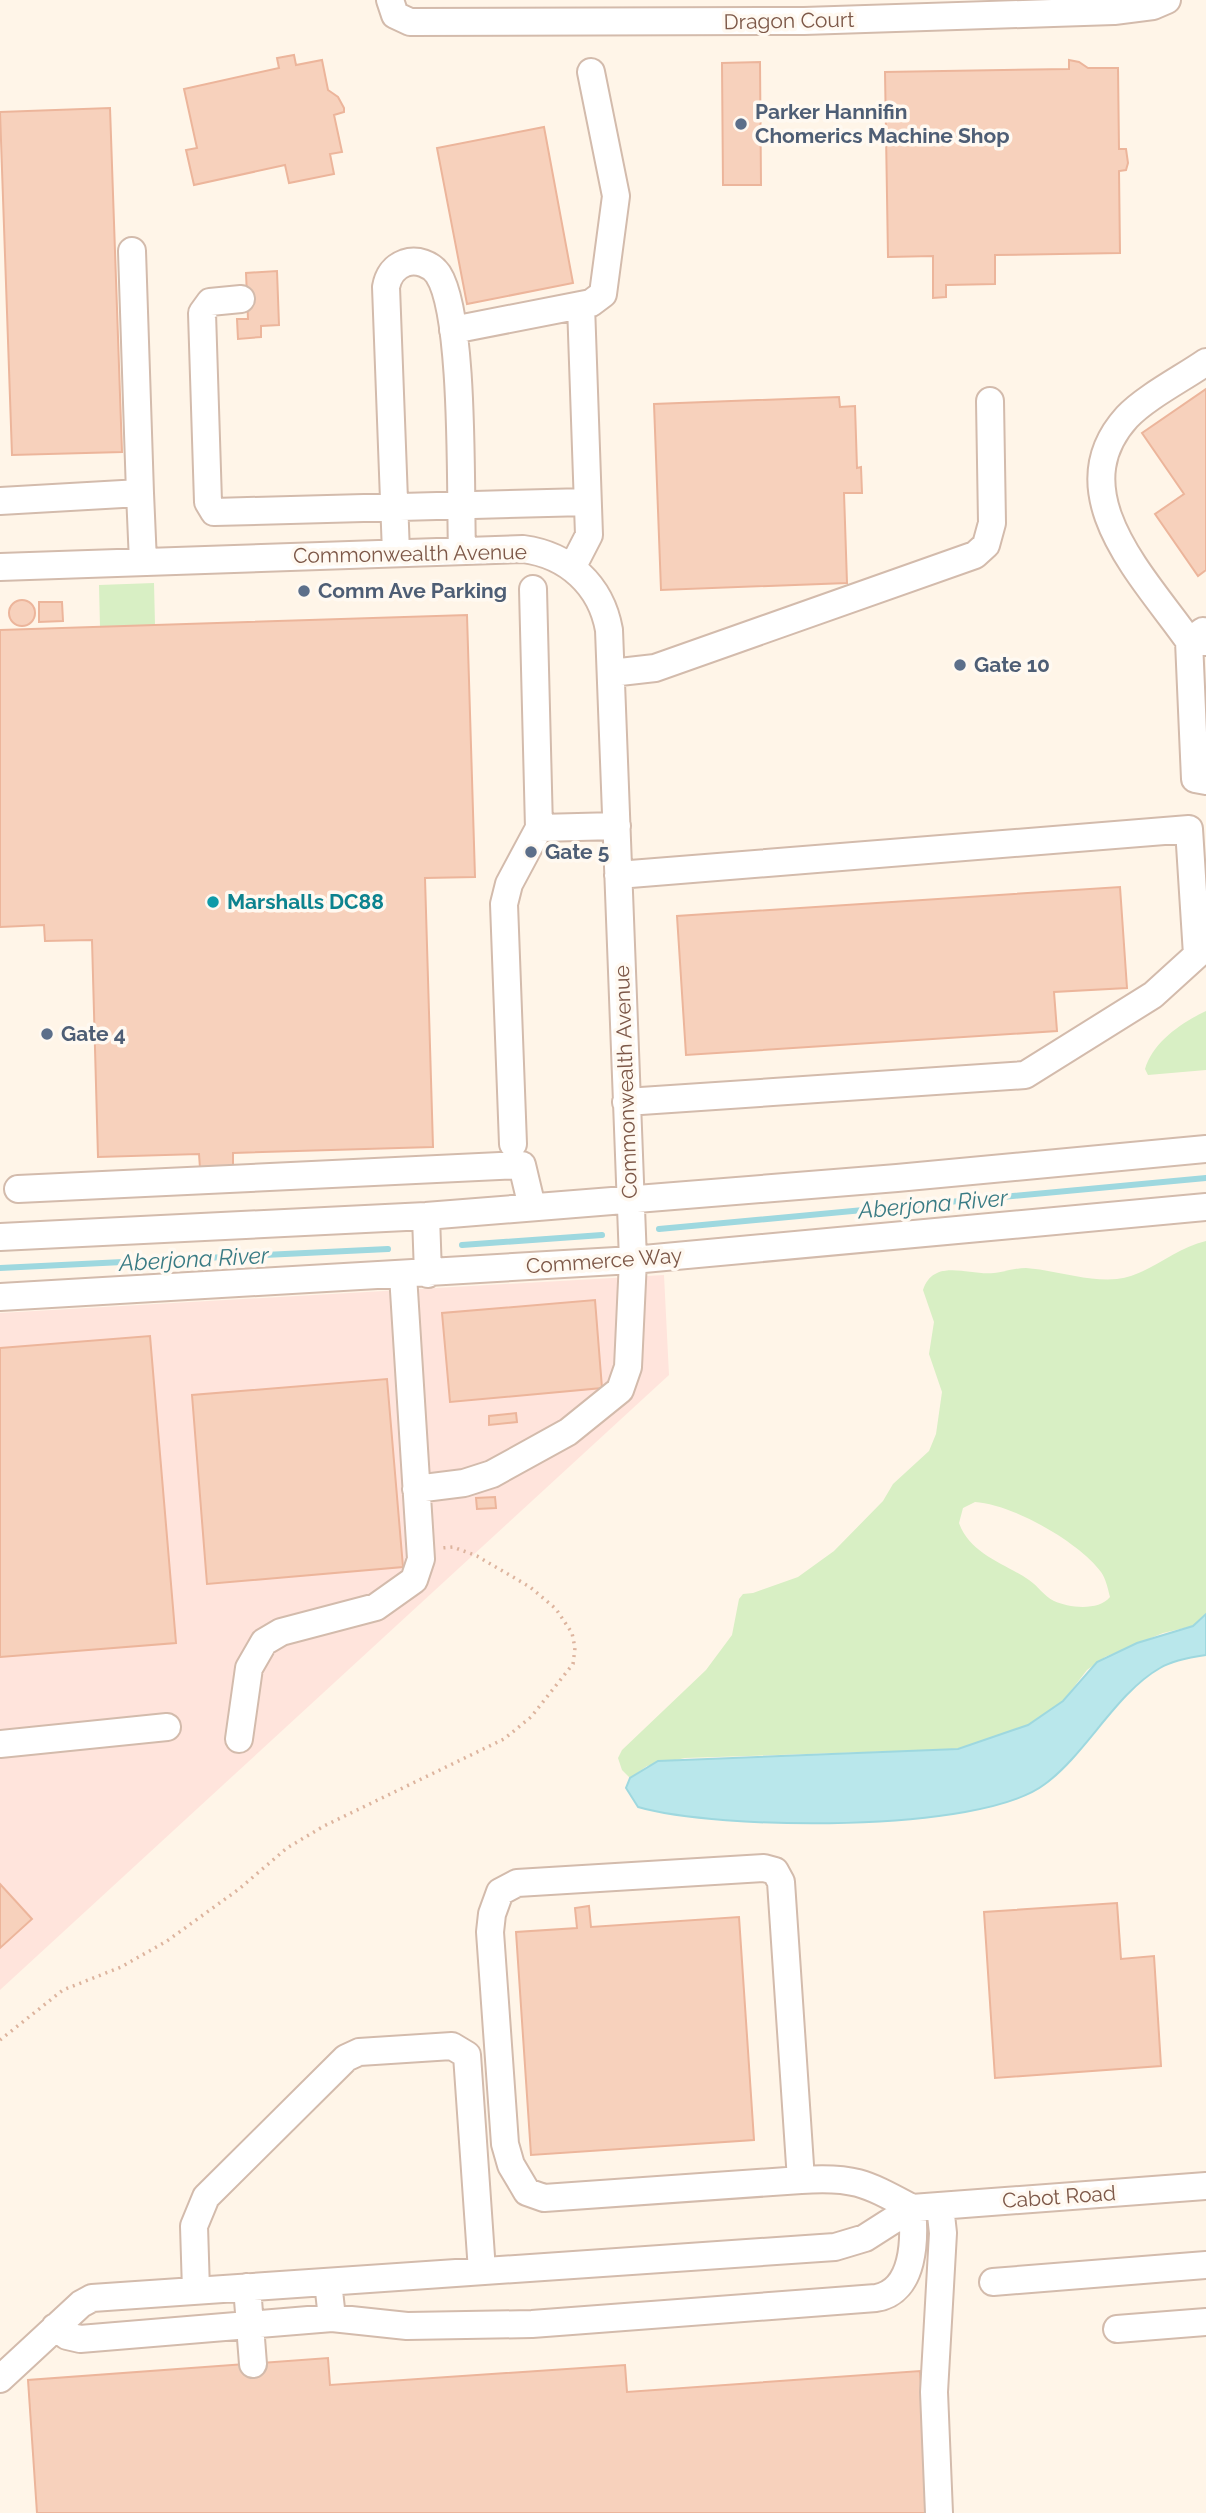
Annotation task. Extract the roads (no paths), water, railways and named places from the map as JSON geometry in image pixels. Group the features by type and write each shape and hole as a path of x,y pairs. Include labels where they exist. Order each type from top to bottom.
{"street":[{"name":"Dragon Court","path":"390,0 397,17 410,22 633,11 804,21 1114,11 1145,8 1167,0"},
{"path":"453,330 581,305 598,300 605,291 616,196 591,72"},
{"path":"132,251 143,562"},
{"path":"396,553 386,287 394,271 403,264 414,262 435,271 441,281 453,330 461,550"},
{"path":"241,299 210,302 202,313 210,509 221,514 587,502"},
{"path":"572,568 588,538 581,305"},
{"path":"1206,362 1128,416 1107,446 1101,471 1103,505 1112,533 1200,637 1195,779 1206,781"},
{"path":"611,673 655,668 975,555 986,545 992,523 990,401"},
{"path":"0,501 141,493"},
{"name":"Commonwealth Avenue","path":"0,567 461,550 532,550 551,555 572,568 590,585 604,611 609,630 611,673 629,1199 634,1260 629,1300 628,1367 620,1390 568,1433 492,1474 464,1483 416,1489"},
{"path":"513,1144 504,904 507,889 539,828 533,589"},
{"path":"539,828 617,825"},
{"path":"618,875 1189,829 1197,955 1153,995 1025,1075 626,1102"},
{"path":"0,1237 426,1216 1206,1149"},
{"path":"18,1189 522,1165 532,1207"},
{"path":"456,1168 462,1213"},
{"name":"Commerce Way","path":"0,1297 415,1275 634,1260 1206,1207"},
{"path":"239,1740 249,1668 264,1642 281,1632 376,1607 414,1580 420,1568 416,1489 415,1275 426,1216"},
{"path":"0,1744 167,1727"},
{"path":"801,2180 780,1882 775,1871 764,1868 517,1883 500,1892 492,1914 490,1931 505,2144 511,2165 527,2192 544,2198 846,2179 874,2188 912,2208"},
{"path":"196,2290 194,2226 206,2197 346,2058 359,2052 452,2046 467,2055 482,2271"},
{"name":"Cabot Road","path":"912,2208 1206,2186"},
{"path":"939,2513 934,2392 943,2233 940,2206"},
{"path":"0,2378 55,2327 92,2298 835,2247 865,2238 912,2208"},
{"path":"55,2327 66,2336 80,2339 250,2327 332,2318 407,2326 546,2323 883,2297 899,2285 913,2251 915,2240 912,2208"},
{"path":"993,2282 1206,2265"},
{"path":"328,2282 332,2318"},
{"path":"247,2287 253,2364"},
{"path":"1117,2329 1206,2322"}],"water":[{"path":"1206,1614 1206,1655 1171,1663 1144,1679 1129,1692 1060,1771 1045,1784 1012,1800 965,1812 908,1819 784,1823 676,1815 638,1807 626,1788 630,1778 658,1761 958,1749 1028,1725 1063,1701 1097,1662 1137,1643 1193,1626"}],"waterway":[{"name":"Aberjona River","path":"659,1229 1206,1178"},
{"name":"Aberjona River","path":"462,1245 602,1235"},
{"name":"Aberjona River","path":"0,1268 388,1249"}],"place":[{"name":"Parker Hannifin Chomerics Machine Shop","path":"741,124"},
{"name":"Comm Ave Parking","path":"304,591"},
{"name":"Gate 10","path":"960,665"},
{"name":"Gate 5","path":"531,852"},
{"name":"Marshalls DC88","path":"213,902"},
{"name":"Gate 4","path":"47,1034"}]}
